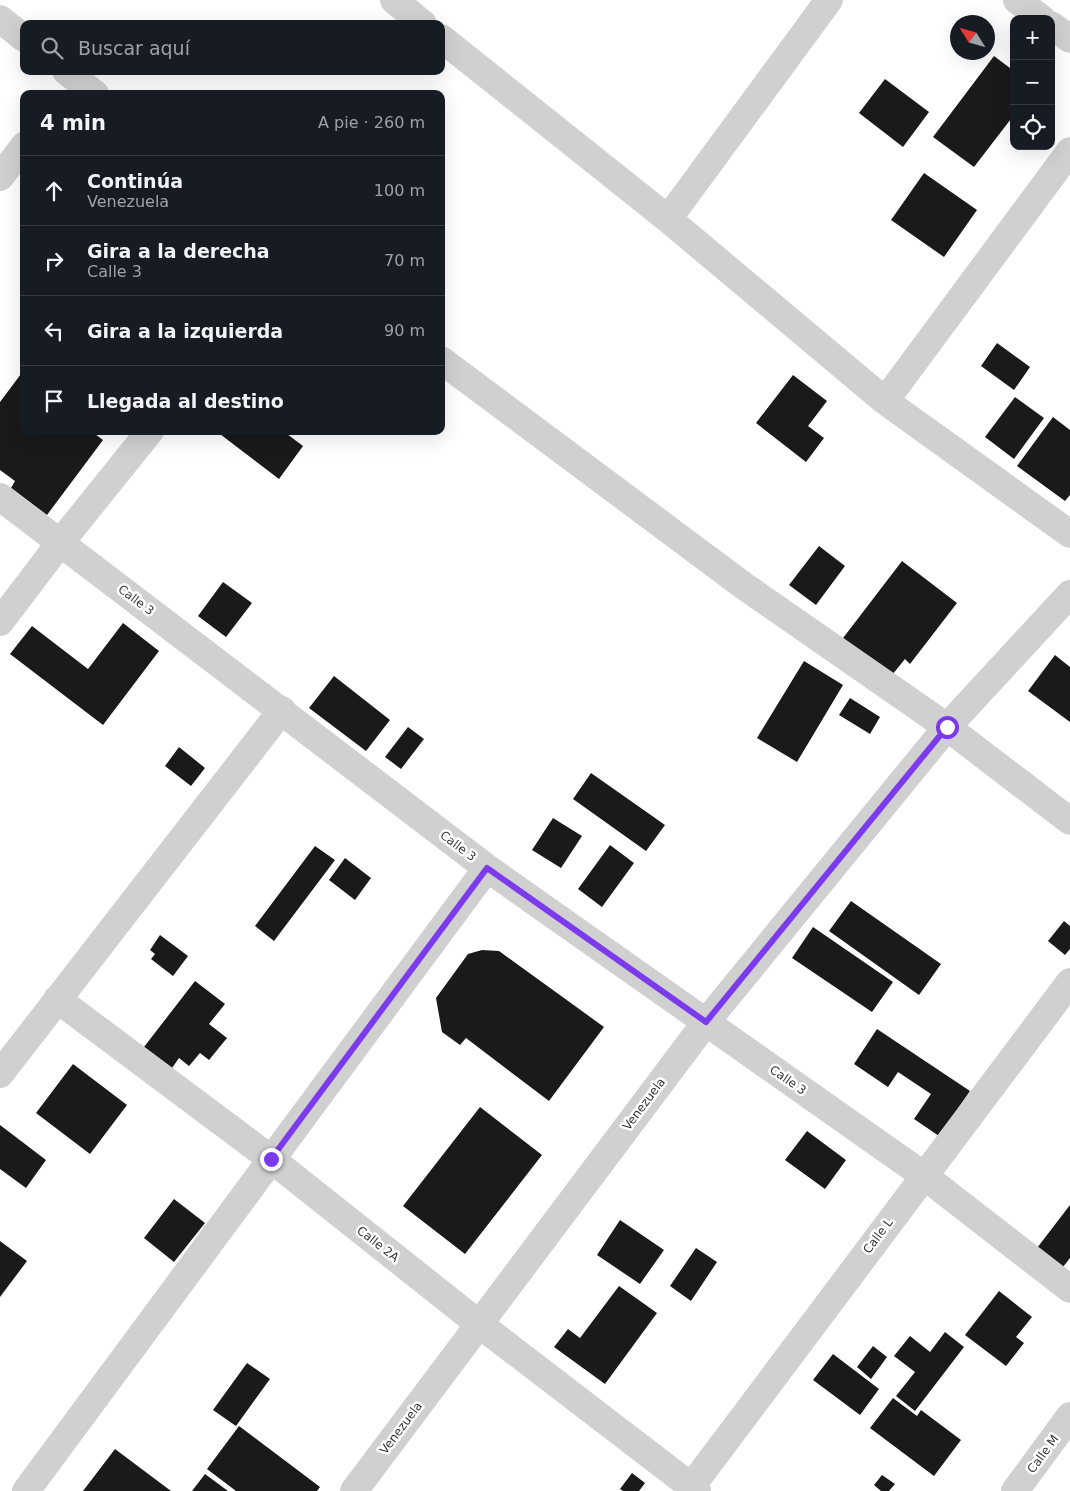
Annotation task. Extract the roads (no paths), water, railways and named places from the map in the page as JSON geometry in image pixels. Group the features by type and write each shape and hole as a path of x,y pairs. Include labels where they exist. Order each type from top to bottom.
{"street":[{"path":"394,0 418,20"},
{"path":"668,219 829,0"},
{"path":"1017,0 1037,15"},
{"path":"0,19 20,35"},
{"path":"1055,28 1070,39"},
{"path":"445,41 668,219 886,401 1070,534"},
{"path":"0,177 20,151"},
{"path":"886,401 1070,151"},
{"path":"445,363 744,586 947,727 1070,821"},
{"path":"0,622 60,543 147,435"},
{"name":"Calle 3","path":"0,497 487,868 924,1175 1070,1289"},
{"name":"Venezuela","path":"354,1491 706,1022 947,727 1070,594"},
{"path":"0,1074 282,710"},
{"path":"26,1491 487,868"},
{"name":"Calle L","path":"692,1489 924,1175 1070,982"},
{"name":"Calle 2A","path":"57,1000 271,1159 479,1324 692,1489"},
{"name":"Calle M","path":"1015,1491 1070,1416"}]}
